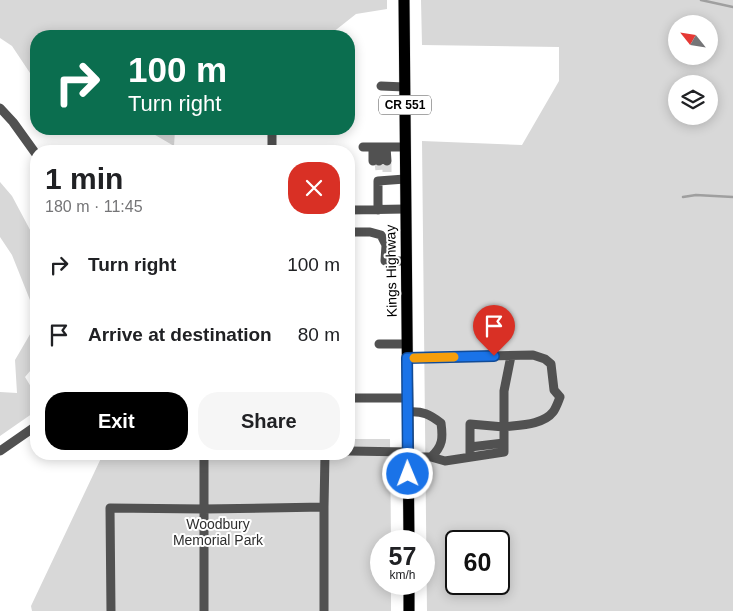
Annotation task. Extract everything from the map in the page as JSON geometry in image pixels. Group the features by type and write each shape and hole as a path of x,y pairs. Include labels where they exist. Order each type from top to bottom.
{"main road":[{"name":"Kings Highway","path":"404,0 409,530"},
{"path":"409,595 409,611"}],"street":[{"path":"381,86 404,87"},
{"path":"0,108 30,146"},
{"path":"375,147 405,147"},
{"path":"375,147 380,161 375,147"},
{"path":"378,210 381,176 405,179"},
{"path":"355,210 405,209"},
{"path":"355,232 370,232 380,235 386,245 385,261 406,261"},
{"path":"379,344 407,344"},
{"path":"407,358 533,355 545,359 551,364 554,390 560,397 554,410 548,417 504,428 470,424 470,457"},
{"path":"355,451 408,454 445,461 504,452 504,392 511,356"},
{"path":"355,398 408,398"},
{"path":"408,412 430,415 441,423 442,436 438,450 431,457"},
{"path":"0,451 30,430"},
{"path":"470,447 504,443"},
{"path":"204,460 204,611"},
{"path":"324,611 325,460"},
{"path":"111,611 110,508 324,507"}],"green space":[{"path":"0,0 387,0 387,9 356,14 336,30 30,30 30,73 12,46 0,38"},
{"path":"421,0 733,0 733,611 427,611 427,595 435,595 435,530 426,530 422,141 522,145 559,81 559,47 422,45"},
{"path":"155,135 175,135 174,145"},
{"path":"0,182 12,196 30,230 30,300 12,255 0,237"},
{"path":"30,334 30,371 25,377 30,385 30,415 0,436 0,392 17,393 15,360"},
{"name":"Woodbury Memorial Park","path":"355,439 390,439 391,530 370,530 370,595 391,595 391,611 32,611 31,606 100,460 355,460"}],"waterway":[{"path":"701,0 733,7"},
{"path":"683,197 696,195 733,197"}],"tunnel":[{"path":"379,161 380,172"},
{"path":"387,161 387,172"}],"slow traffic":[{"path":"414,358 454,357"}],"route":[{"path":"408,474 407,358 494,356"}]}
